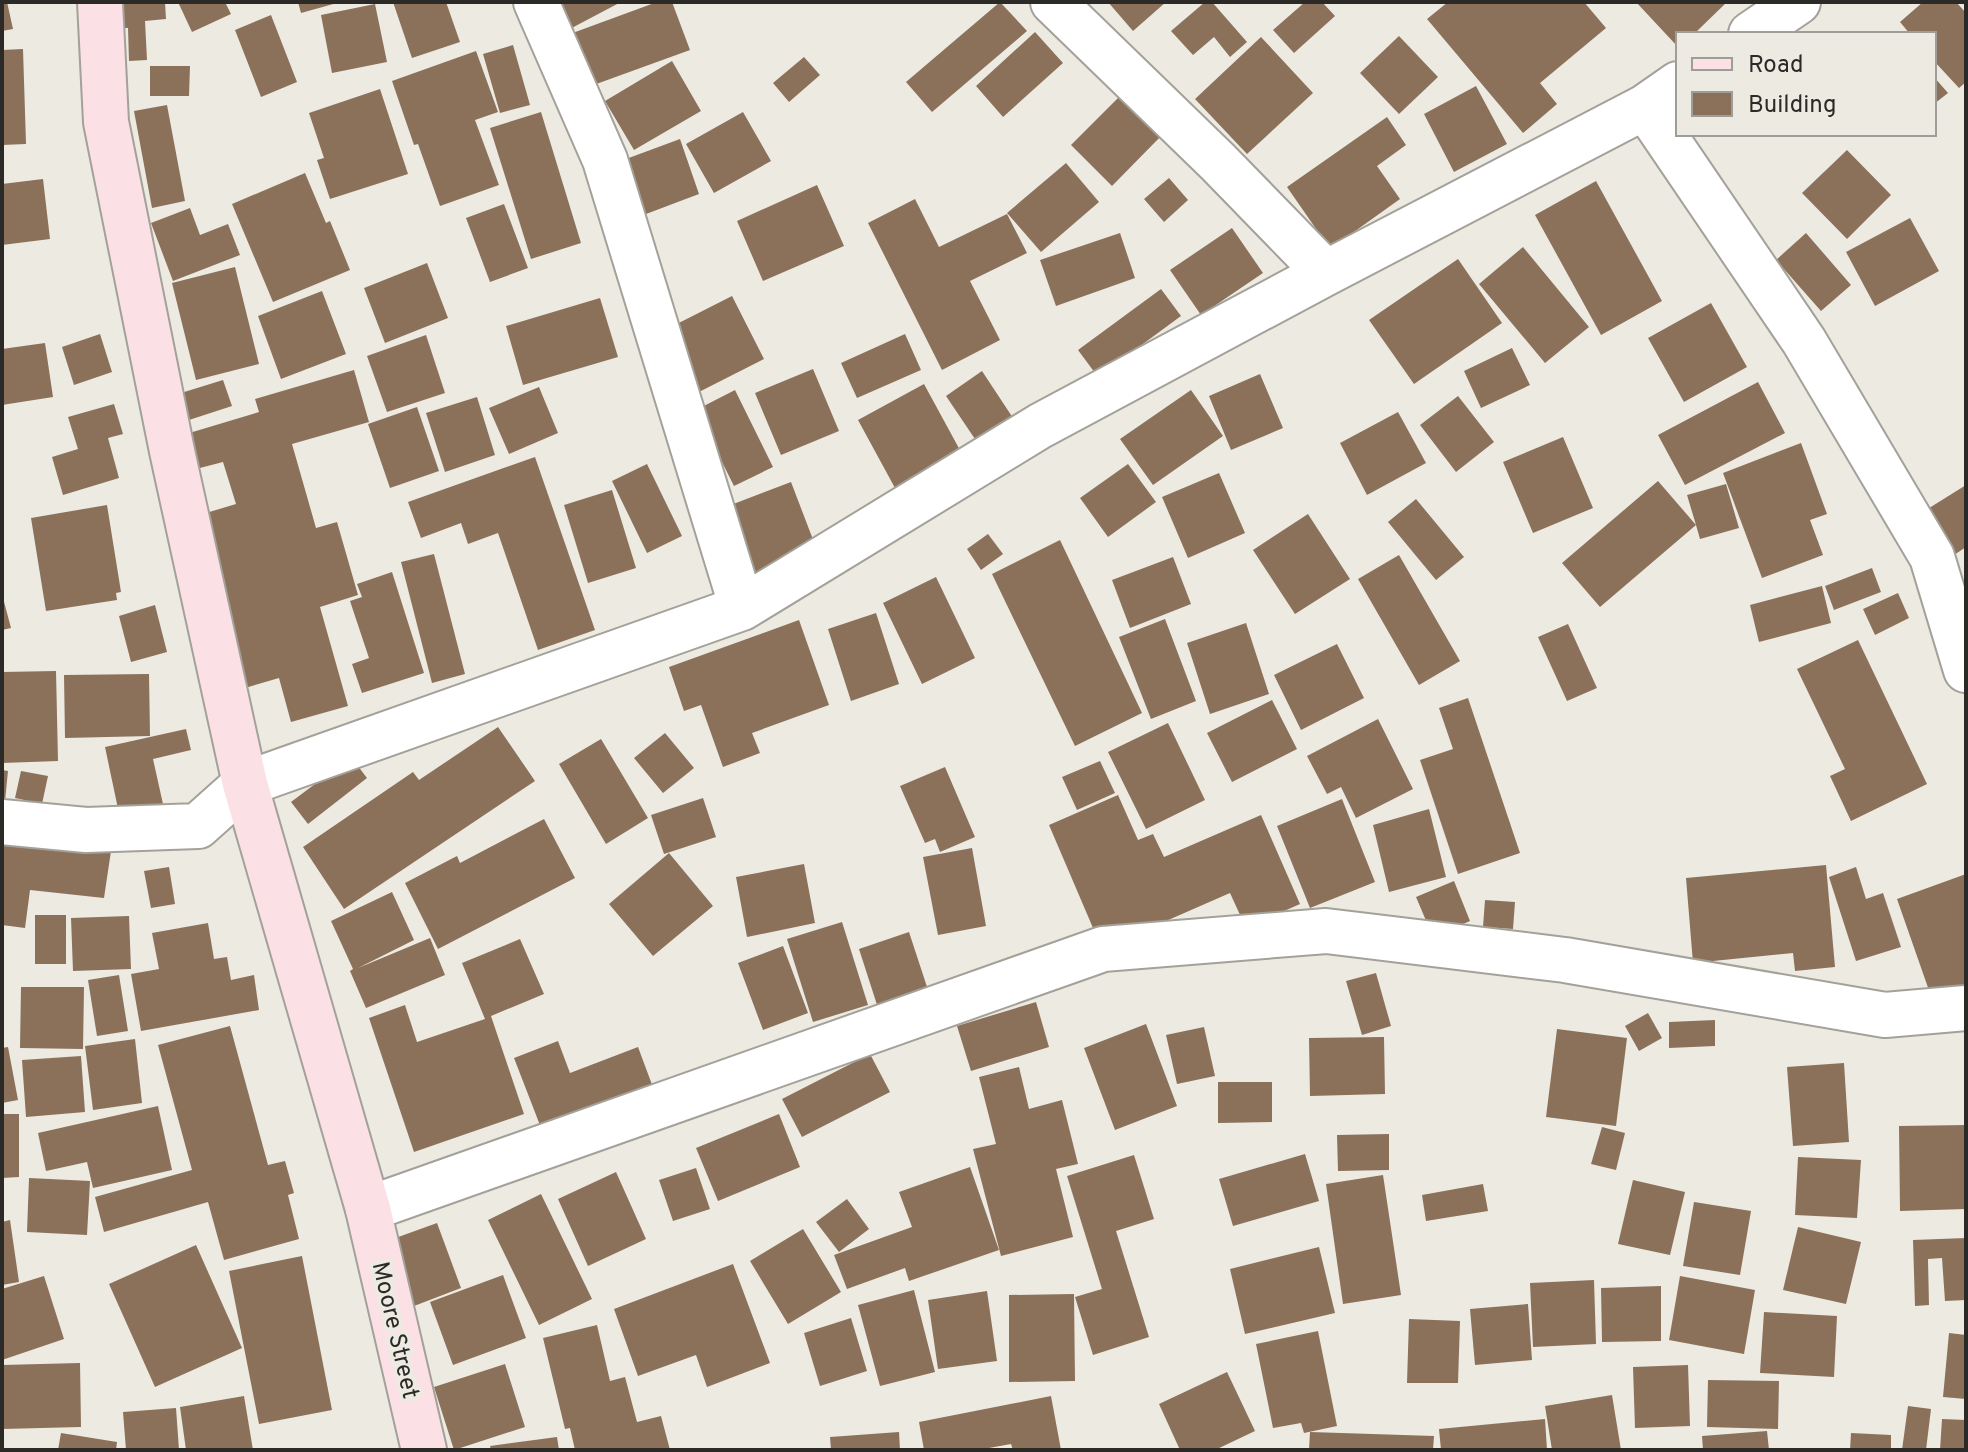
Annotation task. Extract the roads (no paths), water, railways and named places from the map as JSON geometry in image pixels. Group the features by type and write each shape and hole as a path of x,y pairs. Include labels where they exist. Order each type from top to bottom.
{"street":[{"name":"Moore Street","path":"100,2 106,122 172,451 245,784 368,1209 424,1450"},
{"path":"536,2 605,160 742,608"},
{"path":"1053,2 1218,162 1326,273"},
{"path":"1754,32 1798,2"},
{"path":"2,822 86,830 198,826 245,784 742,608 1040,426 1661,96 1676,122"},
{"path":"1684,136 1932,557 1966,670"},
{"path":"368,1209 1103,949 1326,931 1565,960 1885,1015 1966,1008"}]}
